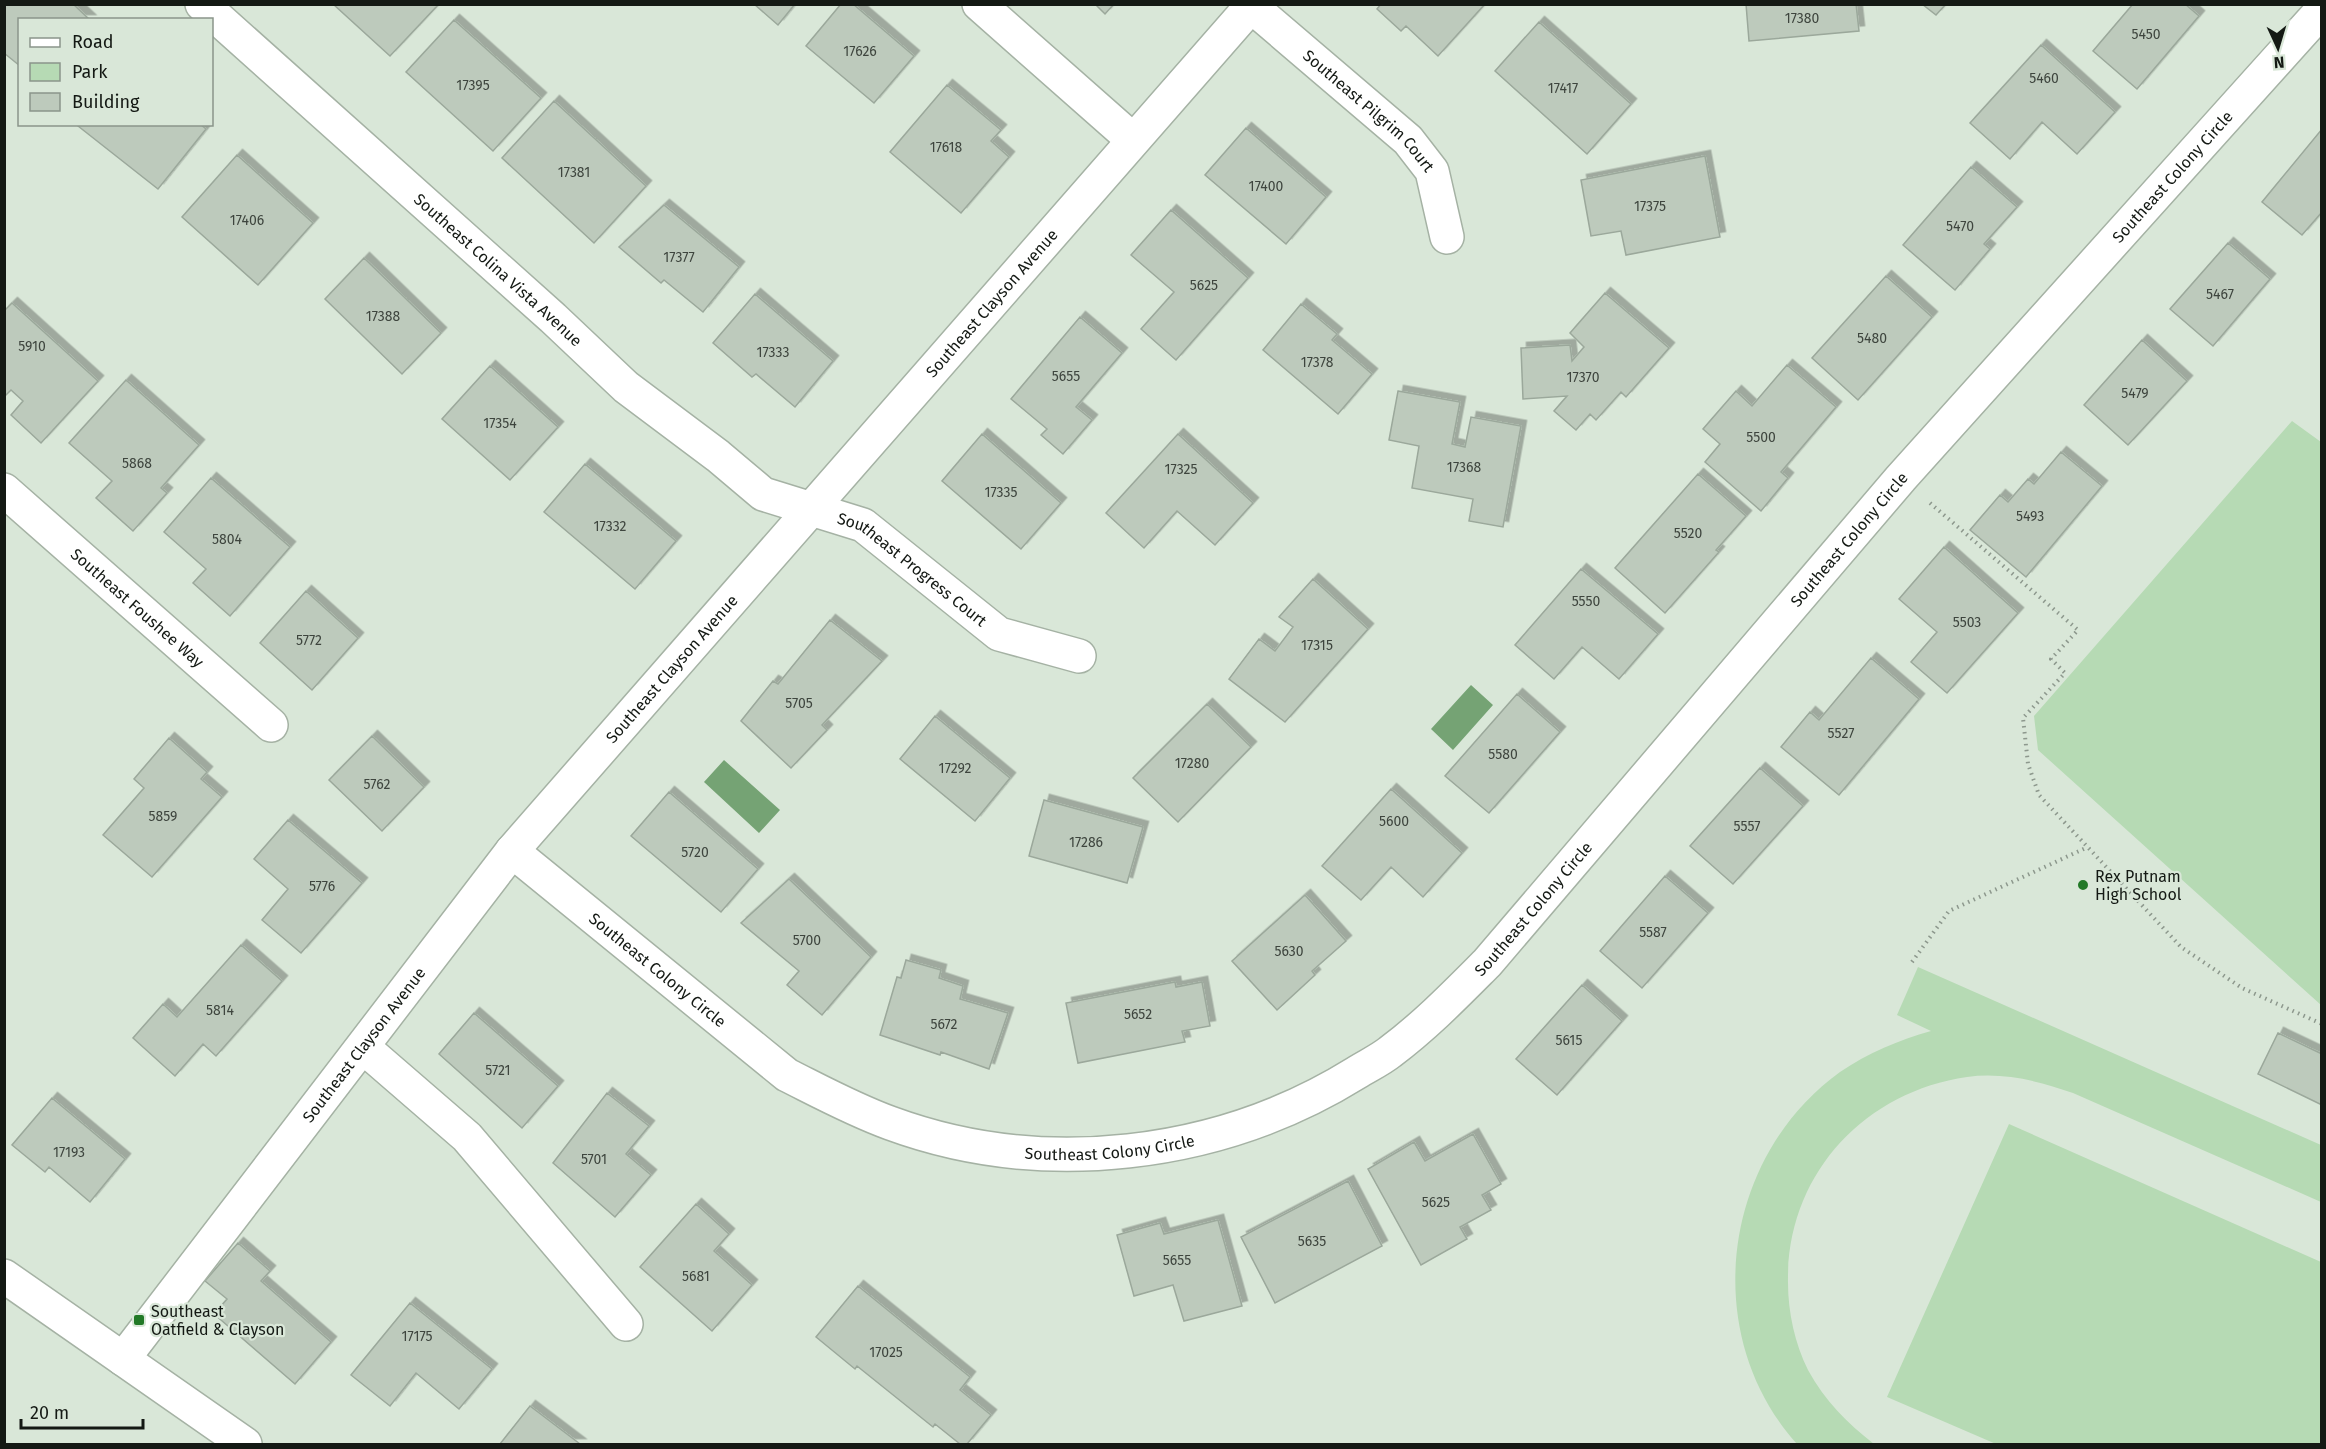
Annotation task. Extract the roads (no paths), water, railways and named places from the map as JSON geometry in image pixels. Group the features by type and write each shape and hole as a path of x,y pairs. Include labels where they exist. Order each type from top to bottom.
{"street":[{"name":"Southeast Colina Vista Avenue","path":"202,4 553,318 626,387 718,456 763,494 811,509"},
{"path":"979,4 1133,140"},
{"name":"Southeast Clayson Avenue","path":"123,1359 512,851 1252,5"},
{"name":"Southeast Pilgrim Court","path":"1252,5 1408,140 1432,171 1448,237"},
{"name":"Southeast Colony Circle","path":"512,851 787,1074 838,1101 891,1124 954,1141 999,1149 1077,1155 1143,1150 1209,1137 1272,1116 1332,1088 1389,1053 1440,1011 1487,963 1901,478 2322,10"},
{"name":"Southeast Foushee Way","path":"4,489 271,724"},
{"name":"Southeast Progress Court","path":"811,509 862,525 999,634 1079,656"},
{"path":"363,1047 467,1137 626,1324"},
{"path":"4,1276 245,1444"}],"place":[{"name":"Rex Putnam High School","path":"2083,885"},
{"name":"Southeast Oatfield & Clayson","path":"139,1320"}]}
